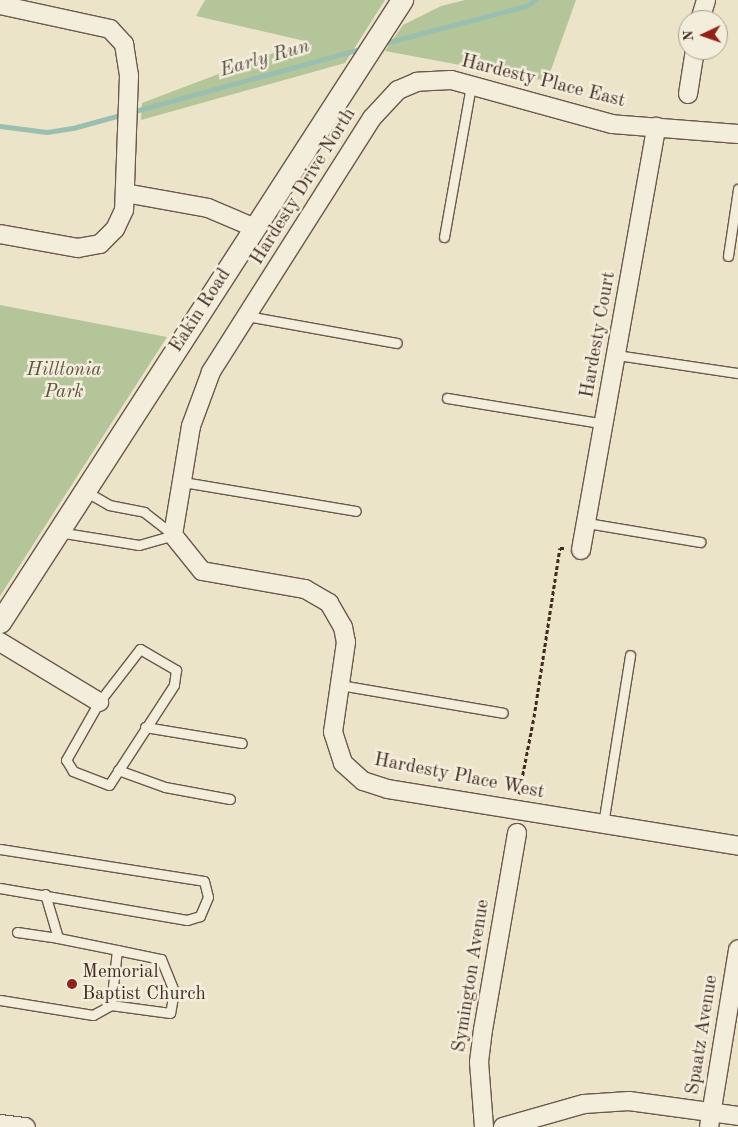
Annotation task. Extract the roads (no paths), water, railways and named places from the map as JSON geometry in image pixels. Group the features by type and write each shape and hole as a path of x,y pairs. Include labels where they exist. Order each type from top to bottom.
{"street":[{"name":"Eakin Road","path":"0,622 402,0"},
{"path":"0,5 110,29 124,44 130,76 124,210 115,230 100,244 78,248 0,234"},
{"path":"688,94 693,60"},
{"name":"Hardesty Place East","path":"398,90 417,82 451,80 612,124 738,134"},
{"name":"Hardesty Drive North","path":"173,535 191,426 211,372 372,118 398,90"},
{"name":"Hardesty Court","path":"582,550 656,127"},
{"path":"125,193 208,208 255,228"},
{"name":"Hardesty Place West","path":"173,535 202,571 306,589 329,603 343,627 346,642 333,732 336,747 343,763 363,781 388,789 738,846"},
{"path":"0,642 99,702"},
{"name":"Symington Avenue","path":"484,1127 479,1062 517,833"},
{"name":"Spaatz Avenue","path":"710,1119 738,949"},
{"path":"503,1127 594,1103 629,1101 710,1119 738,1116"},
{"path":"0,1124 26,1127"}],"lane":[{"path":"444,237 471,86"},
{"path":"728,256 738,189"},
{"path":"247,316 397,343"},
{"path":"617,355 738,374"},
{"path":"447,398 605,424"},
{"path":"183,482 356,510"},
{"name":"Hardesty Place West","path":"84,491 109,505 144,512 173,535"},
{"path":"586,523 700,542"},
{"path":"58,532 140,545 173,535"},
{"path":"140,649 176,670 174,685 109,785 73,771 66,760 99,702 140,649"},
{"path":"603,824 630,655"},
{"path":"340,685 503,713"},
{"path":"145,727 242,743"},
{"path":"118,770 165,787 230,799"},
{"path":"0,849 204,881 208,897 200,916 187,920 44,894 0,888"},
{"path":"44,894 58,938"},
{"path":"0,1000 93,1015 112,1005 164,1015 170,1013 174,1003 174,991 161,959 58,938 17,932"},
{"path":"112,1005 117,950"}],"waterway":[{"name":"Early Run","path":"381,44 526,6 535,0"},
{"name":"Early Run","path":"0,126 47,132 73,128 363,48"}],"place":[{"name":"Memorial Baptist Church","path":"72,984"}],"park label":[{"name":"Hilltonia Park","path":"64,382"}]}
